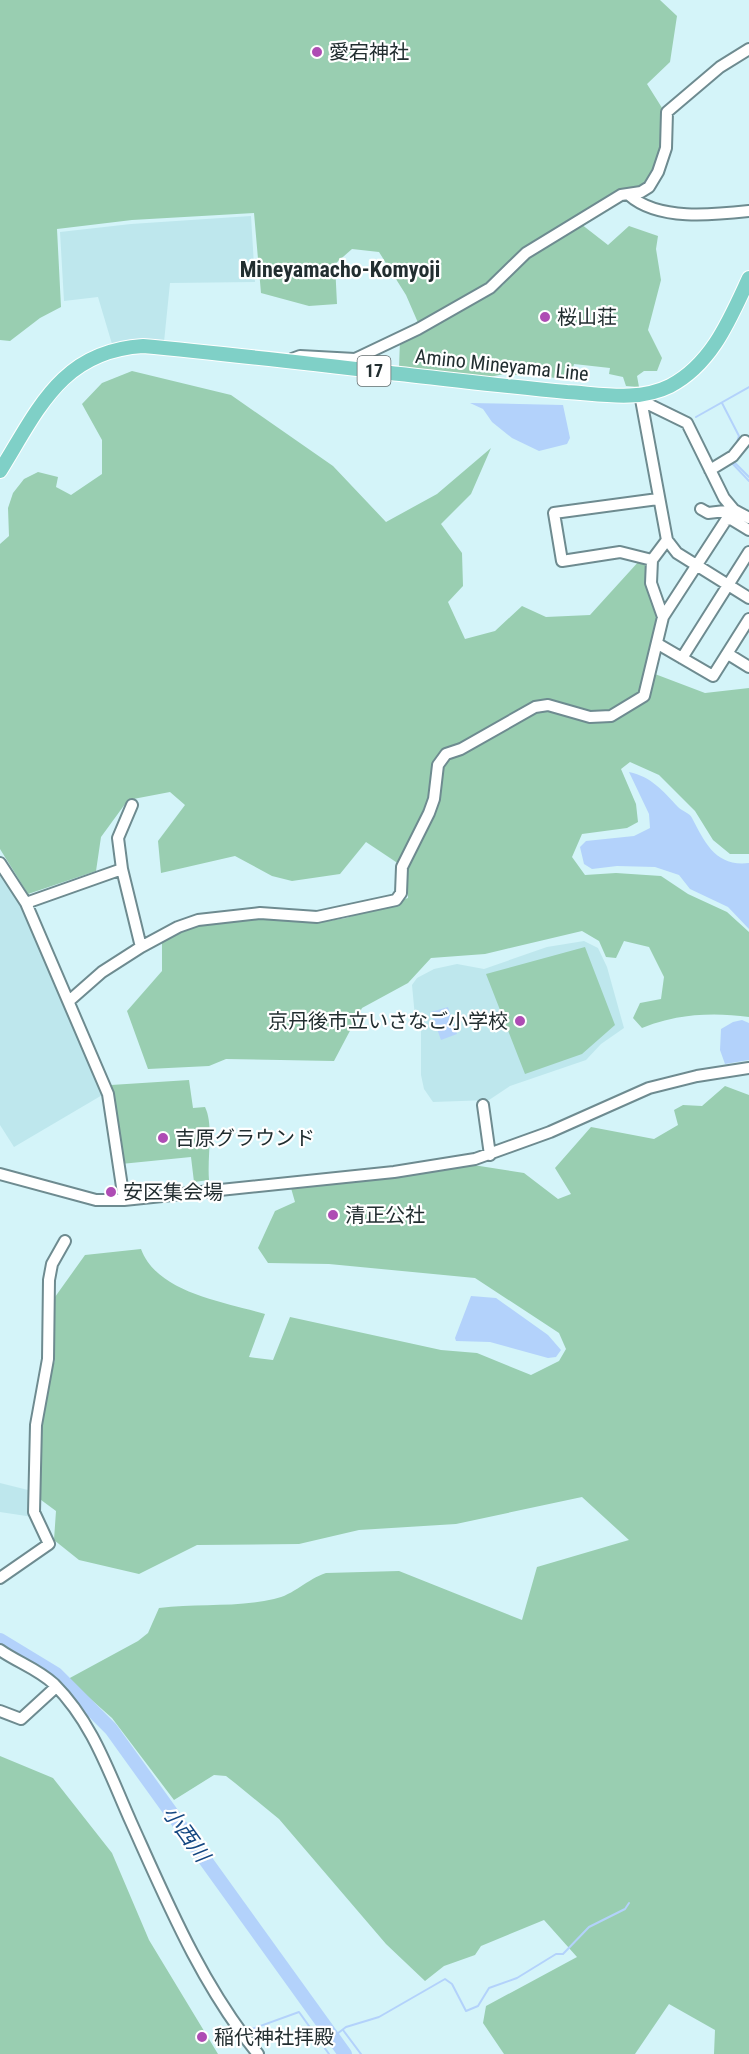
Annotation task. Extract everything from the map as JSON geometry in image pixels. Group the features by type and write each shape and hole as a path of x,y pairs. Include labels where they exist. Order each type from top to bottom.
{"main road":[{"name":"Amino Mineyama Line","path":"0,471 54,387 83,363 111,349 143,346 286,360 537,390 641,398 682,378 707,355 720,338 749,278"}],"street":[{"path":"286,360 300,356 355,359 418,329 490,288 526,253 621,195 641,192 649,187 658,172 667,139 667,112 720,67 749,50"},
{"path":"629,195 637,202 651,207 691,216 749,211"},
{"path":"641,398 687,423 724,498 734,510 749,518"},
{"path":"641,398 667,540 677,554 749,598"},
{"path":"710,470 734,456 746,441"},
{"path":"652,560 620,552 562,561 554,513 658,499"},
{"path":"701,509 708,513 734,510"},
{"path":"69,1000 102,972 141,947 178,927 198,920 260,913 317,917 396,900 401,893 402,867 429,813 434,799 438,765 446,754 462,749 535,707 548,705 590,717 611,716 631,706 644,696 663,617 726,520 731,519 749,530"},
{"path":"663,617 654,598 651,583 652,560 667,540"},
{"path":"682,658 749,552"},
{"path":"658,644 713,676 749,619"},
{"path":"728,654 749,667"},
{"path":"132,805 118,838 122,868 141,947"},
{"path":"0,863 26,903 108,1094 124,1200"},
{"path":"26,903 122,868"},
{"path":"1,1176 96,1200 124,1200 394,1172 490,1155 550,1132 649,1088 697,1076 749,1068"},
{"path":"483,1105 490,1155"},
{"path":"0,1578 49,1544 34,1512 36,1425 48,1359 49,1280 52,1264 65,1240"},
{"path":"0,1650 36,1670 56,1687 94,1735 179,1925 213,1991 239,2032 258,2054"},
{"path":"0,1711 21,1719 56,1687"}],"shaded area":[{"path":"251,216 255,282 170,283 164,342 139,341 112,344 98,297 64,301 60,232 131,224"},
{"path":"0,866 17,892 104,1094 14,1147 0,1125"},
{"name":"京丹後市立いさなご小学校","path":"584,941 598,948 607,967 624,1028 601,1044 586,1060 510,1086 489,1100 433,1102 424,1089 421,1075 421,1026 415,1017 412,985 417,978 434,969 457,964 484,969 547,947"},
{"path":"0,1483 32,1491 33,1517 0,1512"}],"green space":[{"path":"0,0 660,0 677,16 670,62 647,84 664,111 664,147 647,185 600,205 516,254 489,285 419,325 406,295 379,252 352,249 335,264 337,304 309,306 261,293 254,213 132,220 57,229 61,307 40,318 10,341 0,340"},
{"path":"581,224 608,245 629,226 658,236 656,249 661,280 648,330 662,358 657,371 644,371 637,376 639,387 626,386 623,377 609,374 610,368 574,364 570,379 504,374 485,378 399,368 400,340 449,318 503,285 519,263"},
{"path":"132,371 231,395 333,466 386,522 437,494 491,448 471,494 441,524 462,553 463,586 448,602 465,639 495,631 522,606 546,617 590,615 640,560 649,565 651,599 658,618 647,671 705,693 749,688 749,854 730,854 713,840 695,811 659,775 630,762 621,769 636,804 638,822 627,828 582,834 572,857 585,875 616,873 661,876 688,894 727,912 749,932 749,1017 694,1015 642,1028 633,1018 640,1003 661,999 664,977 649,947 624,941 616,958 606,957 599,941 582,931 485,954 431,958 408,983 362,1008 334,1061 226,1059 209,1066 148,1069 127,1011 162,971 162,940 199,923 260,916 317,923 346,918 408,898 408,870 366,842 340,874 292,881 272,876 235,856 161,873 158,841 185,805 170,792 128,800 101,837 96,871 28,894 0,849 0,544 9,536 8,508 13,493 24,479 38,472 58,477 56,487 71,495 102,474 102,440 82,404 102,383"},
{"path":"585,947 615,1025 582,1054 525,1074 486,974"},
{"name":"吉原グラウンド","path":"189,1080 193,1108 205,1107 208,1114 209,1180 194,1182 191,1157 121,1164 111,1085"},
{"path":"725,1086 749,1095 749,2054 714,2054 715,2030 669,2004 635,2054 504,2054 483,2023 486,2006 577,1957 544,1920 481,1946 475,1955 444,1966 425,1981 386,1944 279,1819 226,1776 214,1775 174,1800 112,1718 68,1679 138,1641 148,1633 159,1608 260,1602 288,1594 326,1573 399,1571 522,1620 537,1567 629,1540 582,1497 456,1524 359,1530 299,1544 197,1545 139,1574 79,1560 54,1540 56,1511 37,1497 43,1399 55,1360 55,1297 85,1255 141,1249 149,1264 177,1286 212,1300 265,1314 249,1357 273,1360 290,1317 441,1350 477,1353 531,1375 559,1361 566,1349 559,1333 475,1278 329,1264 268,1263 258,1248 275,1211 295,1202 291,1188 473,1165 524,1173 558,1199 571,1194 555,1168 591,1127 654,1139 678,1125 674,1110 683,1105 702,1106"},
{"path":"0,1756 53,1778 112,1853 149,1940 218,2054 0,2054"}],"water":[{"path":"470,403 563,405 570,438 567,444 539,451 512,438 492,422 483,409"},
{"path":"629,772 651,781 678,807 690,815 707,844 720,857 728,861 749,863 749,929 728,907 690,889 679,875 655,867 617,866 592,869 584,864 580,847 586,841 634,836 650,828 649,814"},
{"path":"448,1007 457,1034 441,1040 431,1012"},
{"path":"742,1020 749,1023 749,1060 725,1064 720,1050 721,1029"},
{"path":"471,1296 496,1298 548,1335 561,1350 556,1357 548,1358 490,1342 456,1341 455,1338"}],"waterway":[{"path":"696,417 749,387"},
{"path":"722,403 739,436 736,445"},
{"path":"733,461 749,477"},
{"path":"731,462 749,481"},
{"name":"小西川","path":"0,1640 56,1674 111,1729 345,2054"},
{"path":"333,2037 346,2027 379,2017 445,1979 452,1984 466,2011 478,2006 489,1988 517,1978 556,1954 563,1954 589,1927 625,1909 629,1903"},
{"path":"249,2030 299,2012 329,2054"},
{"path":"343,2030 361,2054"}],"place":[{"name":"愛宕神社","path":"317,52"},
{"name":"桜山荘","path":"545,317"},
{"name":"京丹後市立いさなご小学校","path":"520,1021"},
{"name":"吉原グラウンド","path":"163,1138"},
{"name":"安区集会場","path":"111,1192"},
{"name":"清正公社","path":"333,1215"},
{"name":"稲代神社拝殿","path":"202,2037"}],"district":[{"name":"Mineyamacho-Komyoji","path":"340,269"}]}
